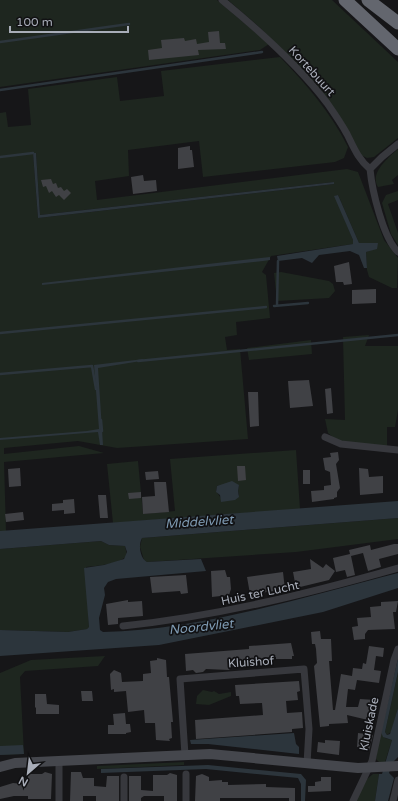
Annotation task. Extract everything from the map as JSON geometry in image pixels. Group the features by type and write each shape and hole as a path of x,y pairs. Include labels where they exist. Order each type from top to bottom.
{"highway":[{"path":"345,0 398,49"},
{"path":"368,0 398,23"}],"street":[{"name":"Kortebuurt","path":"222,0 256,27 308,81 337,118 360,161 370,170"},
{"path":"398,144 382,157 370,170 372,186 388,239 398,252"},
{"path":"325,437 341,444 398,450"},
{"name":"Huis ter Lucht","path":"123,626 170,621 267,603 313,592 398,568"},
{"name":"Kluiskade","path":"353,801 370,768 394,660 398,649"},
{"name":"Kluishof","path":"185,755 180,679 304,669 309,729 307,764"},
{"path":"0,766 15,763 210,754 307,764 370,768 391,767"},
{"path":"59,762 59,801"},
{"path":"186,774 186,801"},
{"path":"124,777 124,801"},
{"path":"393,801 398,780"}],"shaded area":[{"path":"0,0 217,0 269,44 260,50 0,87"},
{"path":"228,0 332,0 398,62 398,138 374,157 367,158 361,155 344,123 284,51"},
{"path":"280,57 309,89 334,123 348,147 344,158 335,162 203,177 199,141 128,150 129,176 95,181 97,200 347,169 358,172 384,240 398,258 397,288 392,288 369,277 366,252 377,248 359,243 338,195 335,196 353,240 353,244 271,256 262,272 266,275 270,318 236,322 237,335 225,337 227,350 240,349 248,439 117,448 78,441 4,448 4,454 79,446 104,453 4,462 6,531 0,531 0,113 6,112 8,127 31,125 28,89 117,77 120,101 164,96 161,71","holes":["33,153 36,153 40,215 334,182 334,184 38,218"]},
{"path":"398,149 398,175 392,180 394,184 378,187 376,176 378,171 385,161"},
{"path":"398,191 398,200 388,204 398,233 398,245 391,234 382,203 386,195"},
{"path":"281,272 329,281 333,284 335,291 329,298 277,301 274,273"},
{"path":"369,335 365,346 398,346 398,410 395,427 387,427 387,447 338,442 328,433 325,419 345,420 343,337"},
{"path":"311,340 312,354 249,360 247,348"},
{"path":"296,450 300,509 113,523 107,464 138,461 143,514 175,511 170,459","holes":["239,485 239,495 232,500 223,501 216,491 217,486"]},
{"path":"398,518 398,539 296,552 147,562 144,560 140,547 142,538"},
{"path":"101,541 109,545 125,546 127,555 120,561 86,567 89,627 87,629 68,632 0,630 0,549"},
{"path":"105,656 98,666 25,671 20,677 24,754 0,755 0,673 31,660"},
{"path":"398,658 381,732 385,738 392,740 385,762 379,762 376,759 380,728"},
{"path":"398,672 398,708 391,732 387,735 385,732"},
{"path":"203,690 214,691 219,694 231,692 231,696 209,705 196,704 197,696"},
{"path":"184,762 184,765 97,769 97,766"},
{"path":"373,774 379,774 375,801 355,801 367,779"}],"water":[{"path":"33,153 36,153 40,215 334,182 334,184 38,218"},
{"path":"338,195 359,243 378,243 377,249 366,252 367,268 364,268 359,255 350,251 319,255 312,263 302,258 278,261 277,256 353,244 353,240 334,196"},
{"path":"270,257 270,260 263,261 42,285 42,283"},
{"path":"144,359 141,361 98,368 103,445 100,445 98,432 0,440 0,438 99,429 94,365"},
{"path":"232,481 239,485 239,497 235,500 221,502 220,495 216,492 217,486"},
{"path":"398,501 398,518 142,538 140,551 143,558 147,562 201,559 206,571 116,579 108,582 104,588 105,595 99,618 100,630 103,632 140,630 214,619 289,602 398,573 398,588 323,612 159,645 0,656 0,630 68,632 87,629 89,627 84,568 104,565 124,559 127,552 125,546 109,545 101,541 0,549 0,531"},
{"path":"398,658 398,672 385,732 387,735 390,734 398,708 398,757 392,763 389,773 394,778 388,801 375,801 379,774 382,774 392,740 383,737 381,732"},
{"path":"294,733 296,744 299,747 299,754 208,744 191,744 190,740"},
{"path":"23,745 24,754 0,755 0,746"},
{"path":"208,765 301,774 306,780 305,801 301,801 301,784 298,778 206,769 101,773 101,769"}],"building":[{"path":"219,31 220,43 225,43 226,49 198,50 199,55 149,60 148,50 162,48 161,40 184,38 185,41 196,39 197,44 209,42 208,32"},
{"path":"190,146 190,150 192,150 194,167 178,169 178,148"},
{"path":"143,175 144,181 156,180 157,191 133,194 131,177"},
{"path":"51,179 53,184 56,183 58,188 61,187 64,191 67,189 71,193 64,200 59,195 56,197 52,191 49,193 46,186 43,187 41,180"},
{"path":"349,262 352,284 344,285 343,282 336,282 334,266"},
{"path":"376,289 376,303 352,304 352,290"},
{"path":"309,380 313,406 290,408 288,381"},
{"path":"331,388 333,413 327,414 325,389"},
{"path":"248,392 258,392 259,426 250,427"},
{"path":"338,452 339,460 336,464 340,488 337,492 337,497 334,499 312,502 311,491 324,490 324,486 331,485 330,472 325,470 323,458 331,457 330,453"},
{"path":"237,466 245,466 246,480 238,481"},
{"path":"20,468 21,486 9,487 8,469"},
{"path":"359,468 368,469 369,477 383,476 383,493 360,495"},
{"path":"303,470 310,470 310,484 303,484"},
{"path":"158,471 159,479 146,480 145,472"},
{"path":"154,482 166,482 169,512 143,514 142,497 155,496"},
{"path":"141,492 141,498 129,499 128,493"},
{"path":"98,495 106,495 108,518 100,518"},
{"path":"74,499 75,513 64,514 64,510 52,511 52,504 63,503 63,500"},
{"path":"23,512 24,520 6,522 5,514"},
{"path":"398,544 398,554 379,559 381,567 368,571 363,553 351,556 355,575 347,577 345,570 336,572 333,558 350,554 349,550 370,545 371,550"},
{"path":"310,559 323,568 326,564 335,571 329,580 296,588 293,572 311,569"},
{"path":"225,570 227,577 230,577 231,589 229,595 212,597 211,571"},
{"path":"283,572 285,590 250,594 247,577"},
{"path":"186,575 188,593 181,594 180,591 152,593 150,577"},
{"path":"128,600 128,602 142,601 143,616 118,618 118,624 108,625 106,604"},
{"path":"398,601 396,612 393,612 395,629 368,630 365,634 365,639 354,640 352,627 358,626 357,618 371,617 370,607 381,606 381,602"},
{"path":"320,631 321,639 331,639 332,661 329,661 333,710 335,710 341,674 352,676 353,668 362,669 363,663 366,664 369,646 384,648 383,657 376,656 374,670 381,671 379,683 357,680 355,690 348,689 346,707 358,707 360,699 375,700 372,713 370,712 368,720 347,715 348,723 329,724 329,726 320,727 314,666 317,663 316,649 315,644 312,644 311,632"},
{"path":"291,643 294,656 292,656 292,659 276,659 276,657 262,658 263,661 239,662 239,667 232,667 229,670 206,669 203,672 196,673 193,670 186,671 185,654 249,649 249,646"},
{"path":"157,658 166,660 167,677 169,677 173,722 171,722 172,738 169,739 170,741 156,740 155,723 145,723 144,710 128,712 126,691 114,692 114,689 111,690 110,674 114,670 121,673 122,682 143,681 143,674 151,673 150,661 157,660"},
{"path":"299,681 300,691 297,692 298,700 286,701 287,713 302,712 303,728 292,729 292,732 196,739 195,720 263,715 262,703 240,704 239,696 236,696 235,685"},
{"path":"81,691 92,691 93,701 82,701"},
{"path":"35,694 46,694 47,704 59,705 59,714 36,714"},
{"path":"125,713 126,724 130,724 131,732 126,734 108,734 108,725 114,725 113,714"},
{"path":"358,733 373,735 369,751 364,750 364,748 357,747"},
{"path":"325,740 340,741 339,755 317,752 318,742 325,743"},
{"path":"45,772 52,774 51,799 28,799 28,796 14,796 0,799 0,787 13,783 23,784 23,778 28,778 28,774 42,774"},
{"path":"71,772 81,772 83,778 94,778 94,786 106,787 107,776 119,776 119,801 96,801 96,796 83,796 83,801 70,801"},
{"path":"170,773 177,775 177,801 164,801 164,796 144,796 141,798 141,801 129,801 129,776 141,776 141,790 153,791 153,775 167,775"},
{"path":"202,774 209,777 209,781 222,780 222,782 228,782 228,785 266,784 266,787 295,788 295,801 289,801 289,798 220,798 220,801 195,801 196,776"},
{"path":"321,777 331,777 331,791 308,792 308,786 315,786 315,782 321,781"}],"waterway":[{"path":"0,42 129,24"},
{"path":"0,90 262,52"},
{"path":"0,157 33,153"},
{"path":"277,305 278,261"},
{"path":"274,306 308,303"},
{"path":"0,333 266,307"},
{"path":"138,361 398,335"},
{"path":"0,374 92,366 96,389"},
{"path":"100,431 102,431 101,420"}],"water label":[{"name":"Middelvliet","path":"199,521"},
{"name":"Noordvliet","path":"201,626"}]}
